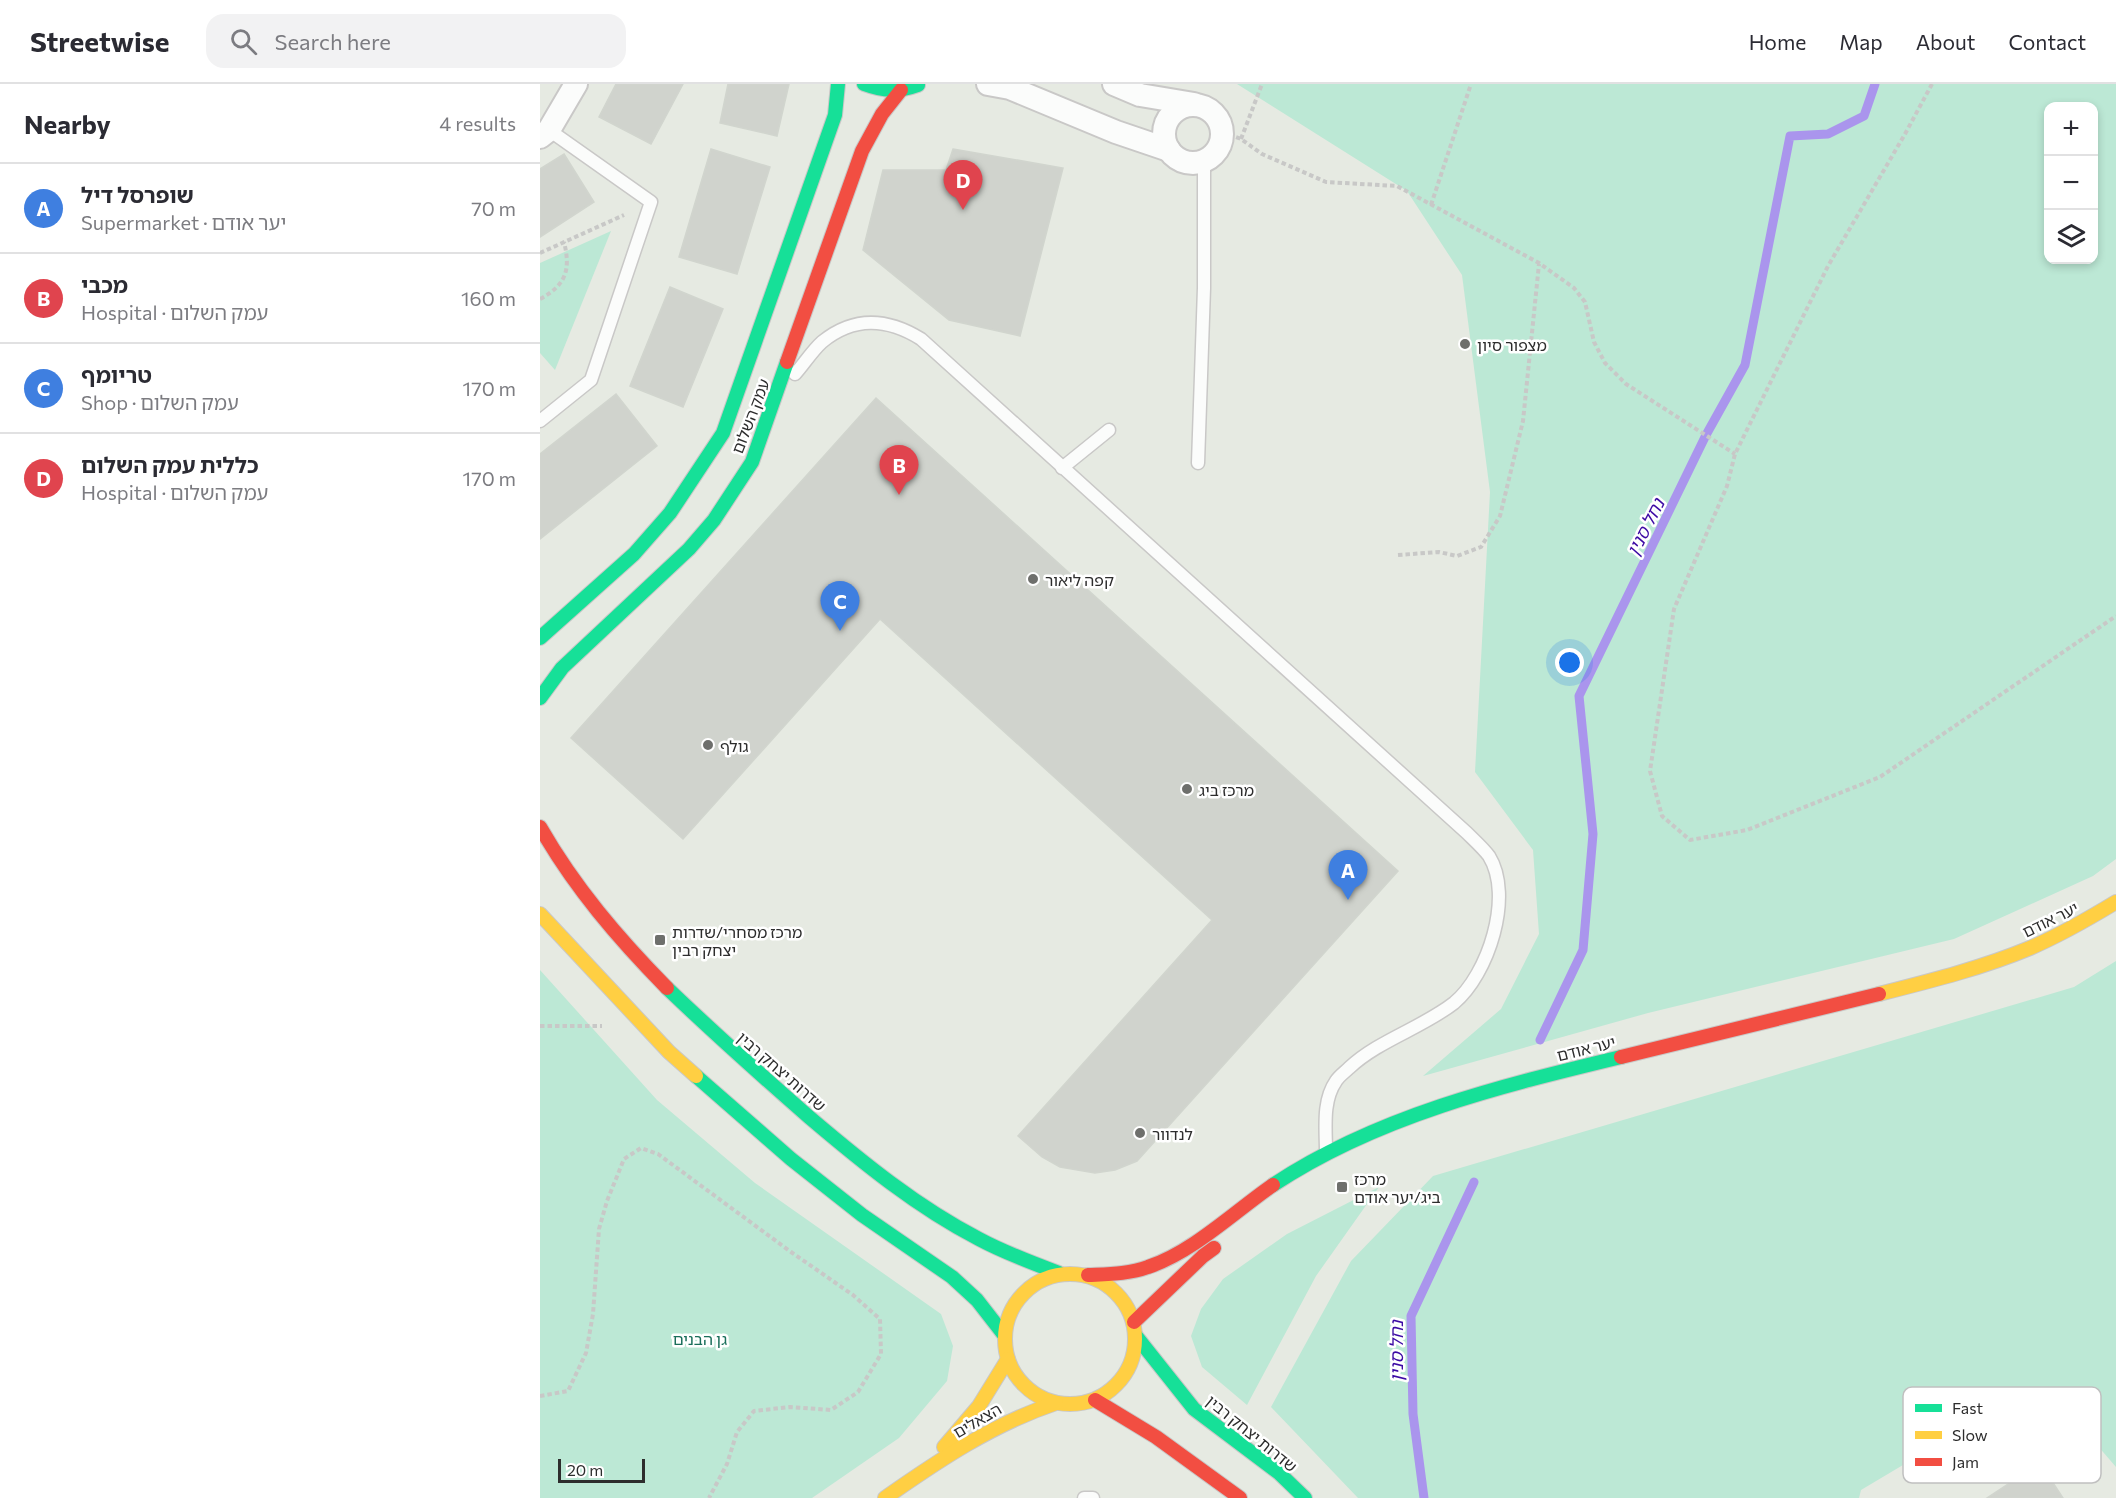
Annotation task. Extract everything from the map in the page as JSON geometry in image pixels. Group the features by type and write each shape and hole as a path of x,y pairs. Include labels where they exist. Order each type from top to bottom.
{"street":[{"path":"545,134 576,84"},
{"name":"עמק השלום","path":"540,638 634,554 670,513 723,433 835,115 838,84"},
{"path":"864,84 884,90 902,90 920,84"},
{"path":"988,84 1010,88 1116,132 1169,150"},
{"path":"1114,84 1140,95 1196,105 1206,108 1232,135 1213,156 1195,163 1185,162 1169,150 1164,133 1170,117 1177,110 1196,105"},
{"name":"עמק השלום","path":"540,698 562,668 689,549 714,520 752,462 862,151 882,114 902,90"},
{"path":"540,619 546,619 583,600"},
{"name":"שדרות יצחק רבין","path":"540,827 578,888 636,955 699,1020 819,1125 888,1179 949,1222 982,1241 1031,1264 1059,1273"},
{"name":"יער אודם","path":"1088,1275 1134,1271 1162,1262 1294,1172 1348,1142 1395,1122 1517,1082 1883,993 1961,971 2029,948 2085,921 2116,902"},
{"path":"542,918 669,1052 791,1160 862,1215 952,1277 977,1300 1005,1336"},
{"path":"1135,1329 1203,1256 1222,1243"},
{"path":"1059,1273 1088,1275 1109,1285 1124,1301 1135,1329 1134,1355 1124,1376 1114,1388 1095,1400 1072,1405 1056,1403 1035,1395 1025,1387 1011,1368 1004,1346 1006,1324 1020,1295 1037,1281 1059,1273"},
{"name":"שדרות יצחק רבין","path":"1135,1329 1194,1409 1279,1473 1305,1498"},
{"name":"הצאלים","path":"918,1474 966,1425 992,1391 1008,1359"},
{"path":"1095,1400 1156,1437 1240,1498"},
{"name":"הצאלים","path":"885,1498 918,1474 999,1426 1029,1411 1056,1403"}],"lane":[{"path":"540,422 591,380 651,202 545,134"},
{"path":"1198,463 1204,288 1204,161"},
{"path":"775,399 820,344 853,323 890,325 908,331 921,339 1458,825 1489,857 1498,883 1499,914 1491,945 1476,976 1455,1002 1361,1057 1336,1081 1326,1108 1326,1154"},
{"path":"1062,468 1109,430"},
{"path":"1084,1498 1093,1498"}],"path":[{"path":"1262,84 1232,135 1262,154 1326,182 1397,186 1539,263 1574,288 1585,303 1594,342 1605,363 1626,384 1735,454"},
{"path":"1431,205 1471,84"},
{"path":"1932,84 1828,266 1735,454 1727,486 1674,609 1650,771 1662,816 1690,840 1747,830 1880,777 2116,616"},
{"path":"540,253 651,202"},
{"path":"540,299 556,291 567,271 564,242"},
{"path":"1398,555 1439,552 1457,556 1481,547 1500,516 1523,421 1539,263"},
{"path":"540,1026 644,1026"},
{"path":"540,1396 568,1391 586,1353 593,1314 599,1229 607,1201 624,1159 641,1148 658,1154 853,1295 880,1319 880,1354 858,1392 831,1410 790,1407 754,1411 737,1432 727,1464 709,1498"}],"green space":[{"path":"1237,84 2116,84 2116,859 2093,876 1954,939 1648,1013 1423,1076 1501,1009 1539,934 1533,850 1475,772 1490,492 1462,275 1407,191"},
{"path":"611,231 555,370 540,353 540,263"},
{"path":"2116,961 2116,1467 2101,1450 2101,1387 1903,1387 1903,1465 1861,1490 1859,1498 1358,1498 1271,1407 1351,1261 1433,1176 2074,987"},
{"name":"גן הבנים","path":"540,970 657,1100 755,1183 941,1314 953,1346 947,1381 899,1438 812,1498 540,1498"},
{"path":"1379,1187 1316,1276 1247,1405 1202,1367 1191,1336 1201,1309 1223,1279 1287,1234"}],"building":[{"path":"616,84 683,84 651,144 599,117"},
{"path":"728,84 789,84 777,136 720,123"},
{"path":"711,149 770,167 737,274 679,257"},
{"path":"953,149 1063,168 1020,336 949,320 863,250 883,170 946,170"},
{"path":"564,154 594,202 540,237 540,169"},
{"path":"670,287 723,309 683,407 630,386"},
{"path":"616,394 657,446 540,539 540,454"},
{"name":"מרכז ביג","path":"876,398 1398,871 1137,1161 1115,1170 1095,1173 1060,1167 1042,1157 1018,1136 1212,920 880,619 683,839 571,738"},
{"path":"2010,1483 2053,1483 2063,1498 1987,1498"}],"waterway":[{"name":"נחל סנין","path":"1540,1040 1583,950 1593,834 1579,696 1706,435 1745,365 1790,136 1828,134 1864,116 1875,84"},
{"name":"נחל סנין","path":"1424,1498 1413,1414 1411,1316 1474,1182"}],"traffic: fast":[{"path":"540,638 634,554 670,513 723,433 835,115 838,84"},
{"path":"864,84 891,90 918,85"},
{"path":"540,698 562,668 689,549 714,520 752,462 787,362"},
{"path":"667,988 809,1117 891,1183 934,1213 979,1239 1059,1273"},
{"path":"1273,1185 1354,1140 1397,1122 1486,1092 1621,1057"},
{"path":"696,1076 791,1159 862,1215 952,1277 977,1300 1005,1336"},
{"path":"1136,1336 1194,1409 1279,1473 1305,1498"}],"traffic: slow":[{"path":"1879,994 1956,974 2012,955 2063,932 2116,902"},
{"path":"540,914 669,1052 696,1076"},
{"path":"1070,1274 1095,1279 1116,1293 1130,1314 1135,1339 1130,1364 1116,1385 1095,1399 1070,1404 1045,1399 1024,1385 1010,1364 1005,1339 1010,1314 1024,1293 1045,1279 1070,1274"},
{"path":"944,1447 979,1406 1008,1359"},
{"path":"885,1498 988,1432 1056,1403"}],"traffic: jam":[{"path":"787,362 862,151 882,114 901,90"},
{"path":"540,827 598,912 667,988"},
{"path":"1621,1057 1879,994"},
{"path":"1088,1275 1133,1271 1165,1260 1197,1242 1273,1185"},
{"path":"1134,1322 1214,1248"},
{"path":"1095,1400 1156,1437 1240,1498"}],"place":[{"name":"כללית עמק השלום","path":"963,210"},
{"name":"מצפור סיון","path":"1465,344"},
{"name":"מכבי","path":"899,495"},
{"name":"קפה ליאור","path":"1033,579"},
{"name":"טריומף","path":"840,631"},
{"name":"גולף","path":"708,745"},
{"name":"מרכז ביג","path":"1187,789"},
{"name":"שופרסל דיל","path":"1348,900"},
{"name":"מרכז מסחרי/שדרות יצחק רבין","path":"660,940"},
{"name":"לנדוור","path":"1140,1133"},
{"name":"מרכז ביג/יער אודם","path":"1342,1187"}]}
